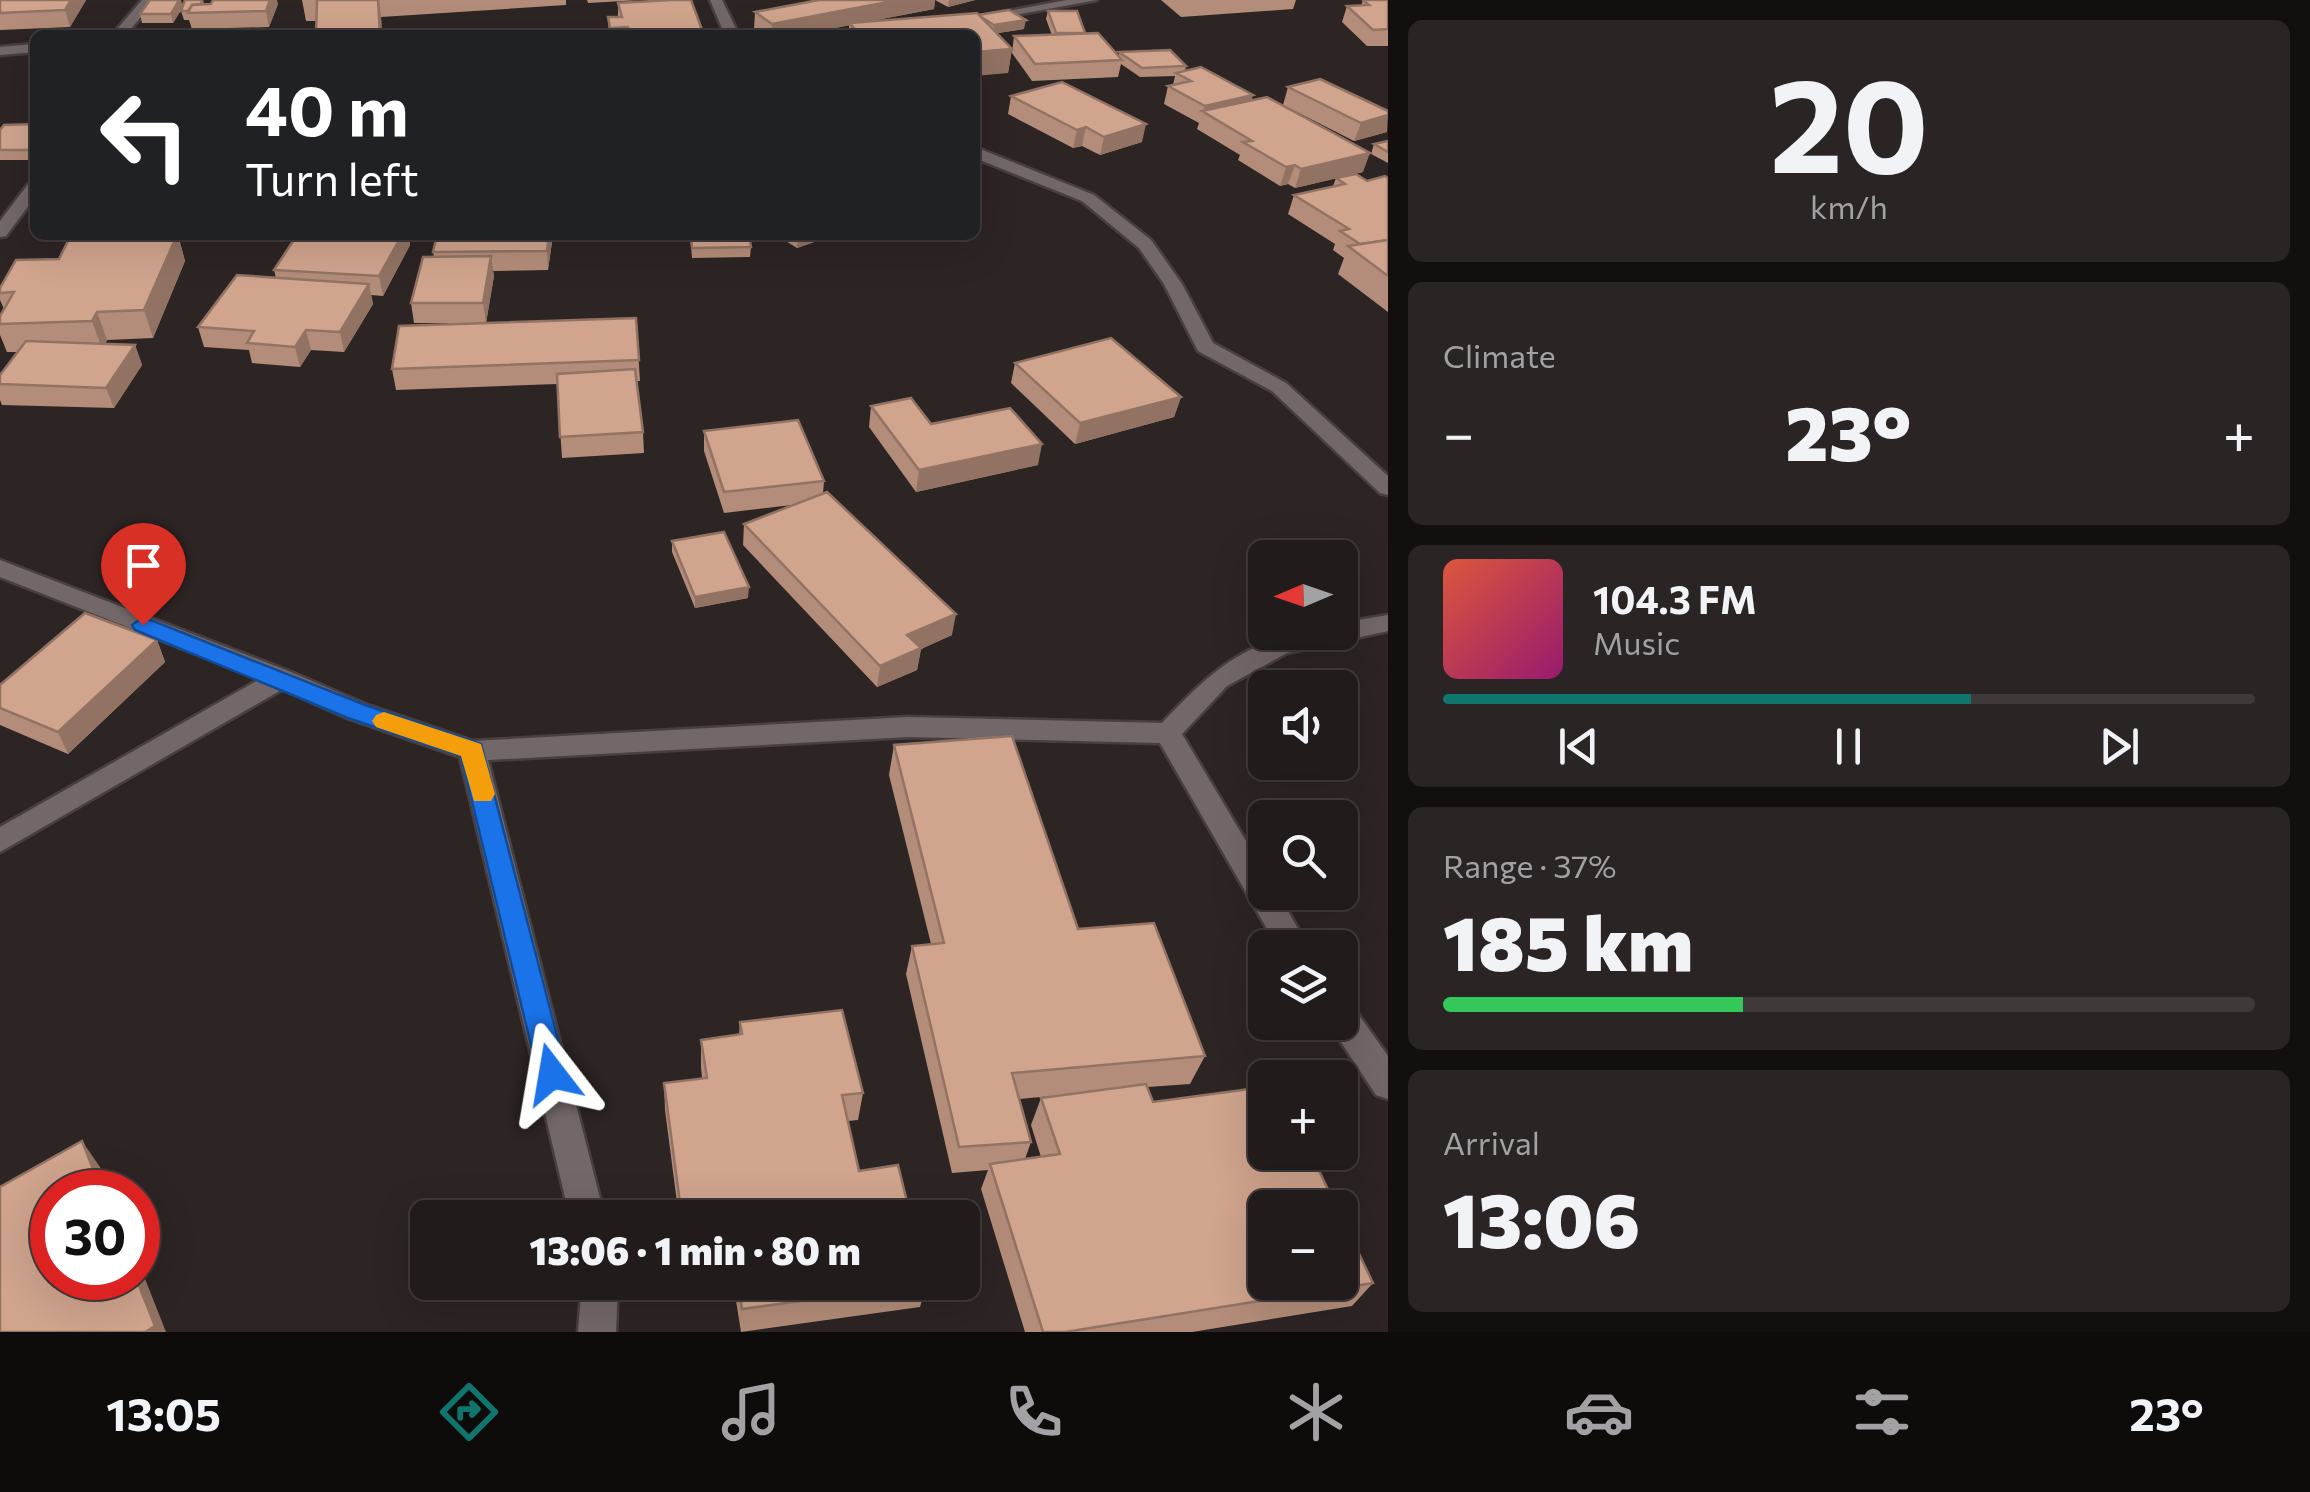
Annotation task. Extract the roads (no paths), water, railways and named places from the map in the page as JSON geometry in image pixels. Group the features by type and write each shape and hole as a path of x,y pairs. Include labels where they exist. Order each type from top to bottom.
{"street":[{"path":"123,30 149,0"},
{"path":"716,0 730,30"},
{"path":"958,20 1091,0"},
{"path":"0,51 30,48"},
{"path":"980,154 1088,198 1144,244 1173,284 1205,348 1279,388 1388,488"},
{"path":"0,232 30,193"},
{"path":"0,568 282,678 356,712 472,751 908,727 1168,732 1218,680 1272,650"},
{"path":"1358,628 1388,623"},
{"path":"0,841 282,678"},
{"path":"1168,732 1284,930"},
{"path":"472,751 584,1200"},
{"path":"1358,1040 1388,1084"},
{"path":"597,1332 599,1300"}]}
